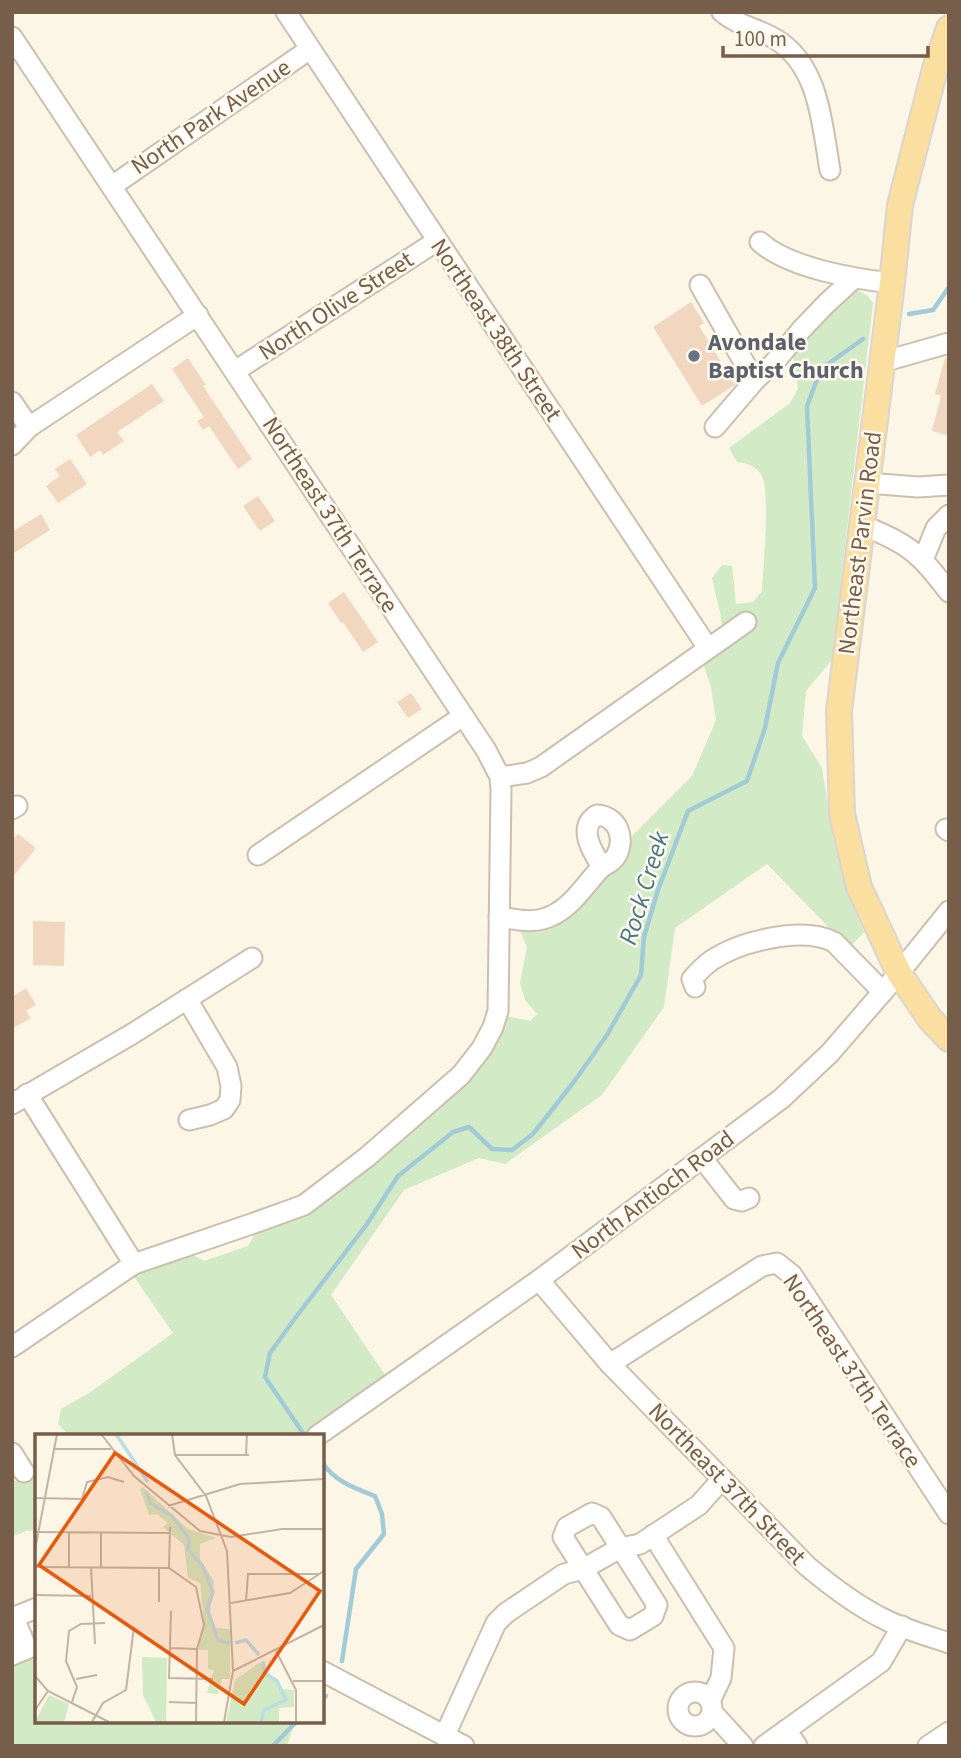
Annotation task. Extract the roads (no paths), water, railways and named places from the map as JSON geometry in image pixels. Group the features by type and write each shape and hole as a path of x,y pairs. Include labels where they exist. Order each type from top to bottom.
{"main road":[{"name":"Northeast Parvin Road","path":"948,32 935,69 900,205 839,711 842,814 859,887 891,983 949,1039"}],"street":[{"name":"Northeast 38th Street","path":"286,12 708,648"},
{"path":"722,12 745,27 778,41 793,53 803,67 816,98 830,170"},
{"name":"Northeast 37th Terrace","path":"12,37 486,750 500,777 498,1011 482,1048 461,1075 367,1157 303,1205 134,1264 12,1347"},
{"name":"North Park Avenue","path":"112,186 310,49"},
{"name":"North Olive Street","path":"235,371 437,242"},
{"path":"760,242 790,259 827,272 853,279 892,283"},
{"path":"715,426 756,379 773,365 802,329 853,279"},
{"path":"700,285 756,379"},
{"path":"12,445 29,427 198,315"},
{"path":"882,362 949,343"},
{"path":"12,402 29,427"},
{"path":"867,483 918,487 949,485"},
{"path":"923,560 936,528 949,515"},
{"path":"862,525 899,542 923,560 949,592"},
{"path":"500,777 527,773 541,767 746,622"},
{"path":"258,855 463,716"},
{"path":"499,917 533,921 559,912 586,888 602,867"},
{"name":"North Antioch Road","path":"320,1434 539,1280 781,1099 830,1053 949,911"},
{"path":"695,987 692,978 721,955 765,939 804,934 824,937 834,942 891,983"},
{"path":"134,1264 20,1099 132,1034 252,958"},
{"path":"187,999 227,1067 231,1086 230,1100 224,1109 189,1120"},
{"path":"702,1158 734,1199 742,1201 749,1198"},
{"name":"Northeast 37th Terrace","path":"610,1364 762,1266 777,1263 792,1275 949,1514"},
{"name":"Northeast 37th Street","path":"539,1280 610,1364 807,1566 859,1605 902,1626 949,1643"},
{"path":"12,1453 24,1472"},
{"path":"436,1737 496,1623 506,1613 564,1574 583,1569 620,1548 640,1544 699,1505 722,1479"},
{"path":"592,1513 601,1517 657,1605 653,1616 630,1630 619,1625 583,1569 564,1537 568,1527 592,1513"},
{"path":"653,1535 724,1648 721,1678 711,1706 743,1746"},
{"path":"12,1656 27,1649 13,1618 35,1609"},
{"path":"764,1746 791,1738 881,1662 902,1626"},
{"path":"324,1672 436,1737 464,1746"},
{"path":"928,1746 949,1732"}],"waterway":[{"name":"Rock Creek","path":"909,314 933,310 949,287"},
{"name":"Rock Creek","path":"304,1434 265,1377 270,1353 367,1224 398,1176 453,1132 469,1127 492,1149 512,1150 533,1134 607,1035 641,975 644,937 658,890 688,811 747,781 765,728 778,663 815,588 807,406 821,369 863,339"},
{"name":"Rock Creek","path":"324,1465 352,1487 375,1496 382,1514 384,1534 356,1569 342,1661"},
{"name":"Rock Creek","path":"273,1746 295,1723"}],"place":[{"name":"Avondale Baptist Church","path":"694,356"}]}
